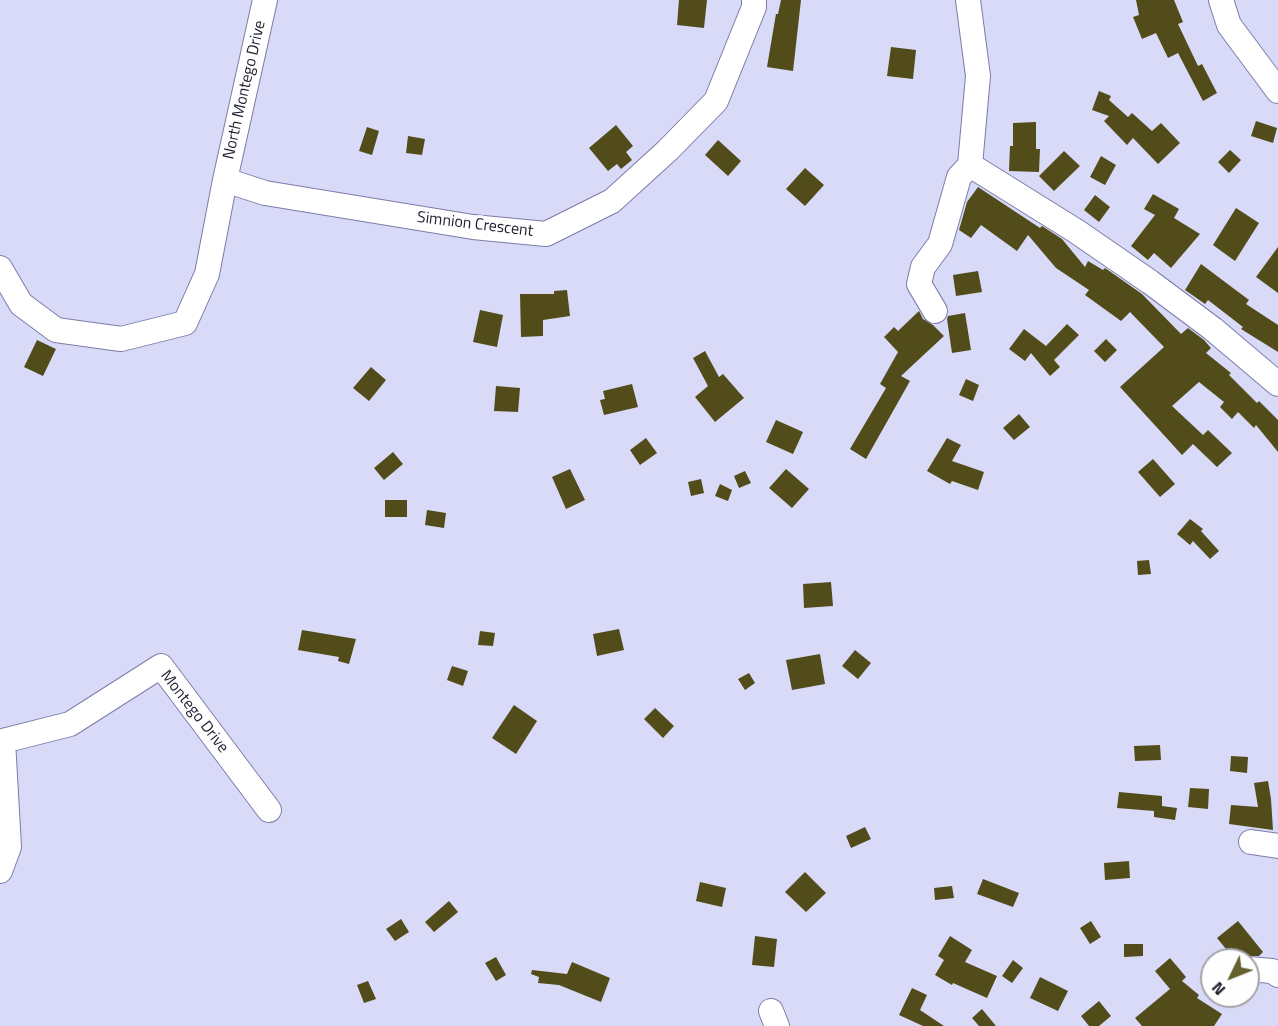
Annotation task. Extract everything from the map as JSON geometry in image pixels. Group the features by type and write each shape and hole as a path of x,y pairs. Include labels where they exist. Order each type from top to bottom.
{"street":[{"name":"North Montego Drive","path":"225,180 265,0"},
{"name":"Simnion Crescent","path":"225,180 265,193 473,227 546,234 612,201 668,150 716,101 754,7 754,0"},
{"path":"935,311 919,284 924,267 940,244 959,177 970,165 978,76 968,0"},
{"path":"1221,0 1229,25 1278,91"},
{"path":"970,165 1076,231 1150,282 1213,329 1278,384"},
{"path":"0,268 21,304 56,330 121,339 184,323 207,274 225,180"},
{"name":"Montego Drive","path":"0,871 9,847 2,739 70,723 161,666 269,810"},
{"path":"1251,842 1278,846"},
{"path":"1260,970 1272,971 1278,975"}],"building":[{"path":"679,0 707,0 704,28 677,25"},
{"path":"781,0 801,0 793,71 767,67 776,14 778,14"},
{"path":"1136,0 1174,0 1183,22 1178,24 1198,66 1202,64 1217,93 1203,101 1178,53 1168,58 1156,33 1142,39 1133,17 1139,15"},
{"path":"891,47 916,50 913,79 887,76"},
{"path":"1099,91 1111,96 1109,100 1128,117 1132,113 1152,131 1161,123 1180,143 1158,164 1133,138 1127,145 1104,121 1109,116 1092,110"},
{"path":"1256,121 1277,128 1273,143 1251,136"},
{"path":"1036,122 1036,149 1040,149 1039,172 1009,171 1010,146 1013,146 1013,123"},
{"path":"616,125 633,146 626,152 632,160 621,169 617,164 608,171 589,148"},
{"path":"367,127 379,131 372,155 359,151"},
{"path":"408,136 425,139 422,155 406,153"},
{"path":"718,140 741,161 728,176 705,155"},
{"path":"1230,150 1241,160 1229,173 1218,162"},
{"path":"1064,151 1080,166 1054,191 1039,176"},
{"path":"1101,156 1116,165 1105,185 1090,177"},
{"path":"805,168 824,185 805,206 786,189"},
{"path":"978,187 1040,228 1042,226 1062,239 1085,267 1088,261 1103,270 1105,268 1142,294 1181,334 1188,328 1204,340 1211,348 1206,353 1231,373 1229,375 1278,420 1278,452 1256,425 1254,428 1238,412 1232,419 1220,407 1224,402 1199,382 1172,406 1203,435 1208,430 1232,453 1217,467 1193,444 1182,455 1120,387 1164,347 1130,312 1121,321 1085,295 1089,290 1056,268 1028,235 1017,251 981,225 971,238 959,230 967,202"},
{"path":"1153,194 1179,209 1174,218 1200,234 1171,268 1154,253 1148,260 1131,246 1155,215 1144,209"},
{"path":"1095,195 1110,207 1099,222 1084,210"},
{"path":"1236,208 1259,223 1235,261 1213,245"},
{"path":"1278,247 1278,293 1256,277"},
{"path":"1201,264 1249,300 1246,304 1278,325 1278,352 1241,329 1243,327 1208,300 1205,304 1185,290"},
{"path":"978,271 982,292 956,296 953,275"},
{"path":"567,290 570,316 543,320 543,336 521,337 520,294 554,294 554,291"},
{"path":"480,310 503,315 497,347 473,342"},
{"path":"919,311 923,319 944,336 901,376 910,381 866,459 850,449 886,388 880,384 898,352 884,337 894,327 898,331"},
{"path":"965,313 971,350 952,353 947,319 948,316"},
{"path":"1067,324 1079,335 1054,360 1060,367 1050,376 1031,353 1025,361 1009,349 1024,329 1046,346"},
{"path":"1106,339 1117,350 1105,362 1094,351"},
{"path":"37,340 56,349 43,376 24,367"},
{"path":"705,351 719,377 723,374 744,398 715,422 695,397 708,386 693,358"},
{"path":"371,367 386,380 369,401 353,388"},
{"path":"966,379 979,385 973,401 959,395"},
{"path":"632,384 638,407 604,415 600,400 605,399 603,391"},
{"path":"496,386 520,388 518,412 494,411"},
{"path":"1019,414 1030,427 1014,440 1003,428"},
{"path":"776,420 803,432 793,454 766,442"},
{"path":"646,438 657,453 640,465 630,450"},
{"path":"947,438 961,445 952,461 984,472 978,490 952,481 950,484 927,471"},
{"path":"393,452 403,464 384,480 374,468"},
{"path":"1153,459 1175,484 1160,497 1138,472"},
{"path":"570,469 585,500 566,509 552,477"},
{"path":"786,469 809,489 792,508 769,488"},
{"path":"745,471 751,483 739,488 734,476"},
{"path":"701,479 704,493 691,496 688,482"},
{"path":"720,484 732,490 728,501 715,496"},
{"path":"385,500 407,500 407,517 385,517"},
{"path":"427,510 446,513 444,528 425,525"},
{"path":"1190,519 1203,529 1201,531 1219,551 1210,559 1193,541 1190,545 1177,534"},
{"path":"1149,560 1151,574 1138,575 1137,561"},
{"path":"831,582 833,606 804,608 803,584"},
{"path":"619,629 624,650 597,656 593,634"},
{"path":"302,630 356,639 349,664 338,661 339,657 298,650"},
{"path":"480,631 495,633 493,646 478,645"},
{"path":"855,650 871,663 858,679 842,666"},
{"path":"820,654 825,684 792,690 786,660"},
{"path":"452,666 468,671 463,686 447,680"},
{"path":"749,673 755,683 745,690 738,679"},
{"path":"514,705 537,721 516,754 492,738"},
{"path":"655,708 674,726 663,738 644,719"},
{"path":"1160,745 1161,760 1135,761 1134,746"},
{"path":"1231,756 1248,757 1247,773 1230,771"},
{"path":"1268,781 1273,830 1229,824 1231,805 1258,807 1254,783"},
{"path":"1190,788 1209,789 1208,809 1188,807"},
{"path":"1119,792 1162,796 1162,806 1177,808 1175,820 1154,817 1154,811 1117,808"},
{"path":"865,827 871,839 851,848 846,836"},
{"path":"1129,861 1130,878 1105,880 1104,863"},
{"path":"805,872 826,893 806,912 785,892"},
{"path":"983,879 1019,893 1013,907 977,894"},
{"path":"700,882 726,888 722,907 696,901"},
{"path":"952,886 954,898 935,900 934,888"},
{"path":"449,901 458,912 434,932 425,922"},
{"path":"401,919 409,932 395,941 386,929"},
{"path":"1091,921 1101,937 1090,944 1080,928"},
{"path":"1238,921 1260,948 1225,948 1217,938"},
{"path":"755,936 777,939 774,967 752,965"},
{"path":"950,936 972,950 965,962 997,976 987,998 953,983 952,985 935,975 944,960 938,956"},
{"path":"1124,944 1143,944 1143,956 1124,957"},
{"path":"496,957 506,975 496,981 485,963"},
{"path":"1170,958 1186,977 1182,981 1199,995 1197,998 1200,1000 1200,1008 1213,1008 1222,1014 1214,1026 1142,1026 1135,1018 1170,989 1155,971"},
{"path":"1013,960 1023,968 1012,983 1002,976"},
{"path":"572,962 610,978 601,1002 559,985 538,983 539,977 531,974 532,970 567,974"},
{"path":"1040,977 1068,991 1058,1011 1030,998"},
{"path":"368,981 376,999 364,1003 357,985"},
{"path":"912,988 927,995 920,1010 944,1026 923,1026 899,1015"},
{"path":"1099,1001 1111,1016 1099,1026 1089,1026 1081,1016"},
{"path":"982,1009 996,1026 979,1026 972,1018"}]}
